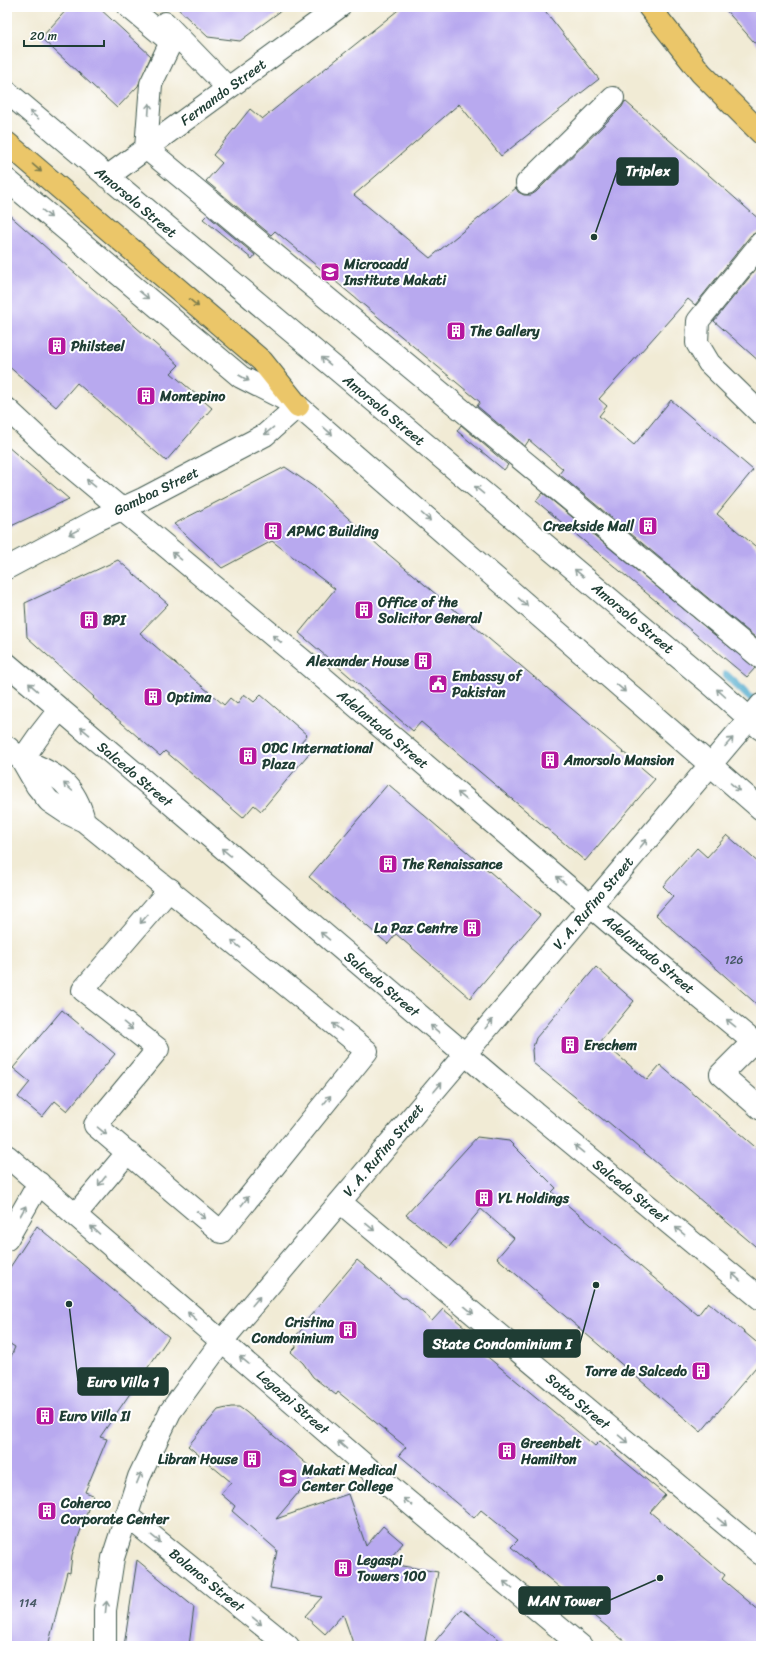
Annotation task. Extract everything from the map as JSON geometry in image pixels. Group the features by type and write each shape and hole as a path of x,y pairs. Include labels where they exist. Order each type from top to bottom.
{"main road":[{"path":"649,7 701,73 761,133"},
{"path":"7,143 262,361 298,406"}],"street":[{"path":"129,7 170,42 151,84 146,148 761,658"},
{"path":"149,7 228,88"},
{"name":"Fernando Street","path":"107,177 339,7"},
{"name":"Amorsolo Street","path":"7,92 713,686 757,718"},
{"path":"527,183 614,98"},
{"path":"7,180 241,377 298,406 761,810"},
{"path":"761,243 698,321 697,343 709,363 761,414"},
{"name":"Gamboa Street","path":"7,568 265,435 298,406"},
{"name":"Adelantado Street","path":"7,409 52,451 590,906 757,1044"},
{"name":"Salcedo Street","path":"7,664 59,710 465,1054 761,1299"},
{"path":"59,710 38,736 15,754 44,768 74,793 80,804 84,821 170,889 367,1051 221,1232 95,1125 158,1049 83,990 170,889"},
{"name":"V. A. Rufino Street","path":"105,1646 105,1610 113,1558 139,1477 170,1412 222,1341 709,764 757,718"},
{"path":"757,1044 721,1074 761,1109"},
{"path":"76,1214 128,1152"},
{"name":"Legazpi Street","path":"7,1156 76,1214 376,1475 581,1646"},
{"path":"7,1239 39,1183"},
{"name":"Sotto Street","path":"340,1202 761,1554"},
{"name":"Bolanos Street","path":"126,1515 288,1646"}],"building":[{"path":"69,7 98,7 151,56 138,86 117,108 41,38"},
{"path":"176,7 286,7 240,41 208,37"},
{"path":"402,7 542,7 599,79 501,156 459,104 354,195 430,258 516,188 518,192 524,195 531,195 536,192 622,107 625,101 761,221 761,231 751,235 695,305 688,299 599,399 607,406 599,416 634,445 671,400 753,470 717,514 761,551 761,642 559,474 563,469 529,440 525,446 477,406 480,402 275,231 271,235 206,181 222,163 213,155 250,109 262,119"},
{"path":"723,7 761,7 761,50"},
{"path":"7,213 179,365 171,373 212,408 166,461 77,383 56,407 7,365"},
{"path":"207,215 255,255 252,259 203,219"},
{"path":"761,263 761,363 714,321"},
{"path":"461,425 508,465 504,470 457,431"},
{"path":"7,446 69,499 7,528"},
{"path":"285,467 314,487 380,547 655,779 585,861 421,722 413,731 299,633 335,589 272,541 222,568 174,524"},
{"path":"543,493 755,668 747,677 536,501"},
{"path":"118,560 168,604 140,633 224,705 230,698 237,704 244,694 254,702 261,695 307,735 301,742 311,751 261,811 254,805 243,818 165,751 160,756 93,698 94,697 27,637 25,603"},
{"path":"388,784 540,915 470,998 396,934 388,944 309,877"},
{"path":"727,835 761,865 761,1008 656,915 673,896 663,886 697,848 707,857"},
{"path":"596,967 634,1001 601,1041 647,1080 660,1065 761,1152 761,1251 607,1121 606,1122 533,1063 532,1050 536,1038"},
{"path":"62,1010 115,1054 67,1111 55,1101 42,1117 18,1097 30,1082 13,1068"},
{"path":"477,1137 509,1141 556,1188 552,1192 698,1315 708,1302 761,1346 761,1361 701,1432 497,1258 514,1238 481,1209 448,1248 406,1215"},
{"path":"37,1226 169,1337 100,1437 107,1439 85,1492 93,1495 72,1555 70,1573 67,1572 48,1646 7,1646 7,1366 15,1347 7,1342 7,1272"},
{"path":"357,1260 402,1298 406,1298 432,1321 443,1309 466,1328 460,1334 595,1446 600,1441 665,1495 650,1512 725,1575 722,1579 761,1612 761,1646 630,1646 511,1547 518,1540 481,1510 474,1518 399,1455 406,1447 338,1392 336,1395 313,1377 303,1363 291,1352 296,1347 295,1337 308,1322 306,1321"},
{"path":"239,1407 246,1412 316,1472 276,1519 348,1494 366,1546 383,1526 403,1543 386,1563 438,1572 424,1646 354,1646 343,1614 325,1634 305,1616 322,1597 270,1588 277,1550 232,1511 235,1506 221,1494 231,1482 188,1446 218,1410"},
{"path":"137,1560 194,1607 189,1646 124,1646"},
{"path":"462,1609 507,1646 431,1646"}],"waterway":[{"path":"726,675 759,706"}],"place":[{"name":"Triplex","path":"594,237"},
{"name":"Microcadd Institute Makati","path":"330,272"},
{"name":"The Gallery","path":"456,331"},
{"name":"Philsteel","path":"57,346"},
{"name":"Montepino","path":"146,396"},
{"name":"Creekside Mall","path":"648,526"},
{"name":"APMC Building","path":"273,531"},
{"name":"Office of the Solicitor General","path":"364,610"},
{"name":"BPI","path":"89,620"},
{"name":"Alexander House","path":"423,661"},
{"name":"Embassy of Pakistan","path":"438,684"},
{"name":"Optima","path":"153,697"},
{"name":"ODC International Plaza","path":"248,756"},
{"name":"Amorsolo Mansion","path":"550,760"},
{"name":"The Renaissance","path":"388,864"},
{"name":"La Paz Centre","path":"472,928"},
{"name":"Erechem","path":"570,1045"},
{"name":"YL Holdings","path":"484,1198"},
{"name":"State Condominium I","path":"596,1285"},
{"name":"Euro Villa 1","path":"69,1304"},
{"name":"Cristina Condominium","path":"348,1330"},
{"name":"Torre de Salcedo","path":"701,1371"},
{"name":"Euro Villa II","path":"45,1416"},
{"name":"Greenbelt Hamilton","path":"507,1451"},
{"name":"Libran House","path":"252,1459"},
{"name":"Makati Medical Center College","path":"288,1478"},
{"name":"Coherco Corporate Center","path":"47,1511"},
{"name":"Legaspi Towers 100","path":"343,1568"},
{"name":"MAN Tower","path":"660,1578"}]}
